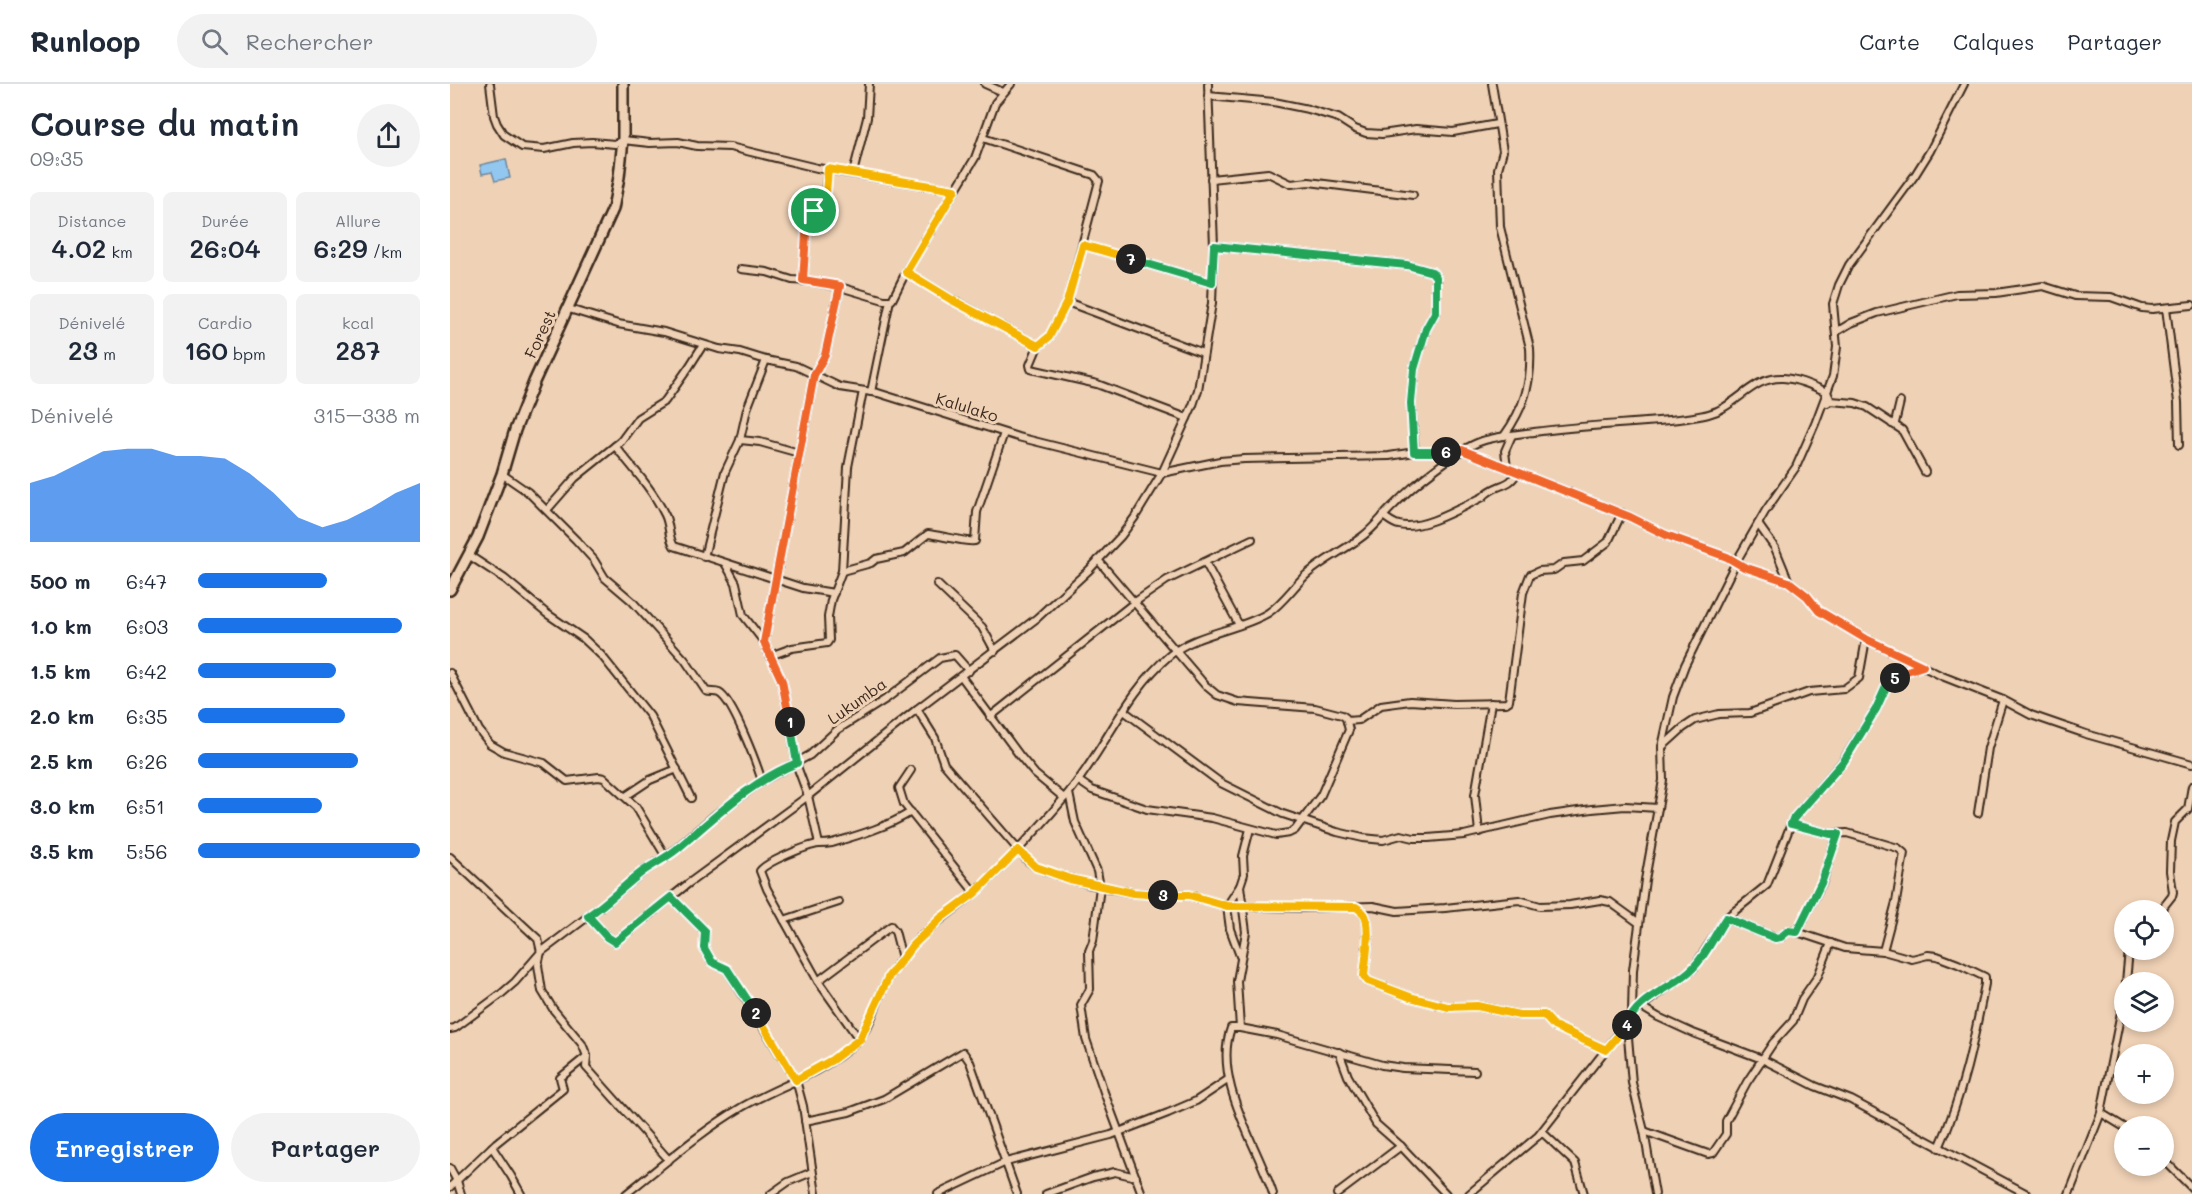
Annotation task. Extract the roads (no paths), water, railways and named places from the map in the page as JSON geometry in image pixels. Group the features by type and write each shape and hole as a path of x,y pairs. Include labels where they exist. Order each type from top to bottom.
{"street":[{"path":"490,84 497,124 504,135 522,147 544,149 573,143 615,144 623,140 730,147 786,162 955,190"},
{"name":"Forest","path":"450,590 470,556 534,382 613,209 623,140 623,84"},
{"path":"853,173 867,118 869,84"},
{"path":"985,84 1003,92"},
{"path":"871,392 890,300 894,297 906,272 975,158 995,104 1011,84"},
{"path":"588,916 607,937 615,942 995,651 1056,602 1121,536 1162,473 1198,390 1212,303 1214,246 1208,84"},
{"path":"1492,84 1503,151 1498,169 1500,227 1530,348 1531,364 1523,404 1518,417 1504,436"},
{"path":"1469,1194 1542,1132 1627,1026 1632,1013 1633,970 1639,923 1663,780 1662,747 1673,697 1685,665 1736,562 1796,466 1822,407 1833,376 1837,347 1833,304 1839,285 1849,265 1930,152 1964,84"},
{"path":"1208,96 1274,102 1308,109 1338,118 1366,133 1382,134 1416,129 1454,132 1497,124"},
{"path":"983,138 1098,177 1098,186 1067,302 1049,337 1038,346 1030,365 1031,369 1097,384 1187,418"},
{"path":"803,280 807,219 824,199 828,169"},
{"path":"1211,179 1268,173 1291,184 1309,182 1413,195"},
{"path":"1083,245 1212,283"},
{"path":"1214,246 1407,265 1432,272 1436,277 1436,311 1426,329 1414,369 1411,403 1414,452"},
{"path":"741,269 840,286 890,300"},
{"path":"906,272 952,300 1038,346"},
{"path":"764,642 814,375 825,355 840,286"},
{"path":"1836,332 1851,323 1877,313 1957,294 1996,293 2043,286 2075,296 2111,297 2142,308 2192,305"},
{"path":"1067,302 1203,353"},
{"path":"2166,308 2178,402 2179,445"},
{"name":"Kalulako","path":"569,309 618,324 664,332 703,345 796,366 840,387 871,392 1004,433 1162,473"},
{"path":"547,510 575,478 624,438 638,418 665,401 703,345"},
{"path":"704,557 725,472 740,440 747,409 766,360"},
{"path":"626,1194 707,1129 832,1060 860,1039 884,986 902,958 924,933 975,893 1067,796 1149,676 1176,651 1194,641 1260,617 1276,606 1307,574 1365,535 1404,495 1462,450 1480,442 1504,436 1592,425 1701,416 1723,408 1751,386 1773,378 1794,380 1827,392 1831,401"},
{"path":"770,656 792,648 827,643 829,640 828,617 842,571 848,467 863,391"},
{"path":"1822,407 1831,401 1855,403 1867,407 1902,430 1925,472"},
{"path":"1895,425 1900,402"},
{"path":"842,571 871,563 876,559 904,553 928,534 957,538 967,543 975,541 978,512 1004,433"},
{"path":"1507,468 1505,451 1512,435"},
{"path":"740,440 760,442 799,453"},
{"path":"615,446 642,479 665,514 670,539 674,546 803,588 834,593"},
{"path":"1162,473 1220,461 1244,459 1389,456 1414,452 1462,450 1622,513 1673,538 1744,567 1789,582 1807,596 1819,611 1866,639 1942,676 2003,700 2031,715 2062,727 2192,764"},
{"path":"1383,516 1401,526 1422,524 1483,497 1490,489 1511,482 1517,472"},
{"path":"502,474 528,492 547,510 594,560 605,578 632,601 685,660 706,691 719,693 727,701 753,754 762,781"},
{"path":"1347,721 1359,720 1381,705 1410,701 1454,704 1509,701 1522,602 1526,582 1530,575 1539,571 1554,570 1564,563 1583,561 1608,542 1622,513"},
{"path":"1758,524 1775,549 1789,582"},
{"path":"990,717 1135,602 1167,580 1252,539"},
{"path":"470,556 505,579 546,613 584,639 602,656 650,716 691,798"},
{"path":"1078,781 1092,790 1147,809 1212,818 1276,835 1285,834 1292,832 1321,795 1349,730 1347,721 1342,715 1315,708 1238,702 1217,695 1205,685 1098,560"},
{"path":"1205,562 1239,626"},
{"path":"724,563 736,583 742,615 764,642 784,689 797,763 808,796 819,844"},
{"path":"937,584 982,627 995,651"},
{"path":"1662,747 1695,720 1719,714 1750,713 1809,692 1844,689 1859,678 1866,639"},
{"name":"Lukumba","path":"450,1029 455,1028 501,994 515,982 541,952 644,871 666,857 715,815 762,781 810,755 837,730 886,699 940,658 954,655 969,671"},
{"path":"1632,1013 1693,969 1726,918 1767,885 1798,812 1844,761 1876,709 1886,687 1904,672 1923,666"},
{"path":"450,673 479,730 490,744 504,752 544,763 567,781 601,777 626,796 636,807 666,857"},
{"path":"962,676 990,717 1035,774 1067,796 1075,822 1097,872 1100,887 1093,941 1089,951 1090,989 1082,1001 1082,1012 1086,1039 1142,1194"},
{"path":"1978,813 1988,748 2003,700"},
{"path":"1479,832 1475,795 1491,703"},
{"path":"917,709 935,738 944,764 1018,850 1036,867 1100,887 1133,893 1189,895 1227,906 1373,906 1397,911 1519,900 1539,906 1570,905 1600,900 1610,902 1639,923"},
{"path":"1124,711 1221,783 1300,821 1376,840 1388,840 1401,835 1428,838 1479,832 1550,815 1592,809 1625,806 1658,808"},
{"path":"626,796 650,780 677,769"},
{"path":"911,770 899,788 904,804 975,893"},
{"path":"2169,900 2173,892 2170,871 2171,840 2175,822 2188,809 2192,786"},
{"path":"860,1039 818,981 766,889 760,871 771,862 819,844 879,828 898,821 911,812"},
{"path":"1791,824 1830,834 1847,833 1898,848 1904,853 1896,902 1883,951"},
{"path":"1240,957 1230,929 1227,906 1240,886 1244,874 1243,856 1250,829"},
{"path":"1797,932 1822,881 1838,834"},
{"path":"450,857 528,928 540,944 538,965 542,991 553,1009 576,1035 587,1056 585,1064 592,1076 669,1160"},
{"path":"1240,886 1246,932 1236,988 1240,1009 1240,1028"},
{"path":"671,897 705,931 704,948 712,962 727,969 796,1080 816,1194"},
{"path":"784,920 839,902"},
{"path":"1356,907 1365,914 1367,947 1364,976 1368,981 1410,997 1448,1007 1477,1006 1519,1015 1544,1015 1554,1026 1606,1050"},
{"path":"1726,918 1775,938 1781,937 1788,931 1845,948 1883,951 1912,959 1928,955 1937,956 1986,979 1963,1087 1939,1148"},
{"path":"818,981 891,926 896,931 902,958"},
{"path":"1644,1131 1712,1154 1725,1138 1726,1121 1762,1059 1793,1021 1802,999 1818,976 1831,942"},
{"path":"1640,1006 1693,1033 1762,1059 1815,1086 1840,1095 2027,1194"},
{"path":"1627,1026 1632,1083 1644,1131 1655,1194"},
{"path":"1273,1194 1241,1118 1229,1079 1230,1029 1240,1028 1277,1035 1403,1068 1475,1071"},
{"path":"2069,1194 2101,1113 2117,1032"},
{"path":"805,1121 849,1112 884,1099 963,1052 972,1067 1017,1194"},
{"path":"1339,1052 1348,1076 1376,1124 1401,1146 1446,1194"},
{"path":"450,1187 492,1147 563,1089 560,1078 587,1056"},
{"path":"938,1194 1006,1162 1119,1132 1196,1101 1229,1079"},
{"path":"2101,1113 2114,1121"},
{"path":"1542,1132 1575,1163 1584,1194"},
{"path":"1337,1194 1401,1146"},
{"path":"492,1147 521,1194"},
{"path":"450,1168 458,1181 461,1194"},
{"path":"2174,1170 2192,1188"},
{"path":"771,1194 789,1182 812,1172"},
{"path":"1046,1194 1093,1177 1115,1172 1136,1177"}],"water":[{"path":"506,159 510,178 495,181 492,172 482,174 480,165"}]}
